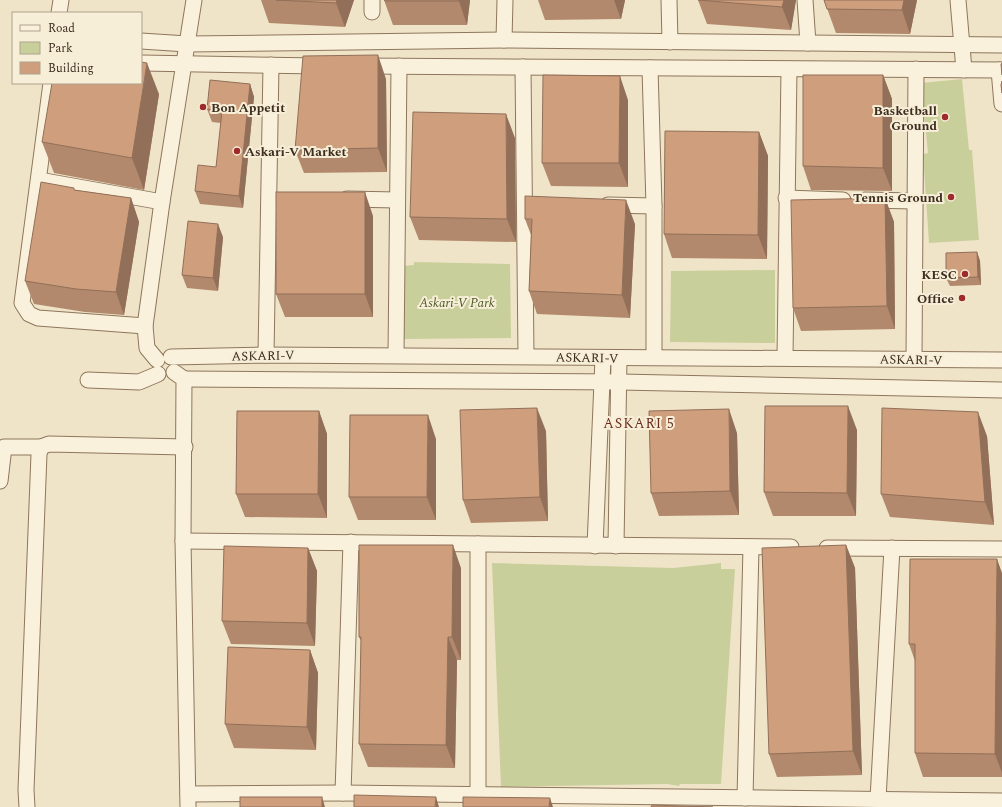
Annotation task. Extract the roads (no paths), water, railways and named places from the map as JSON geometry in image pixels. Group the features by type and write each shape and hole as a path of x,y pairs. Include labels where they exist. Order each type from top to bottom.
{"street":[{"path":"59,12 60,0"},
{"path":"162,364 147,348 145,326 162,202 194,0"},
{"path":"504,40 505,0"},
{"path":"669,0 670,42"},
{"path":"804,0 808,43"},
{"path":"958,0 964,70"},
{"path":"142,41 187,44 504,40 962,43 1002,45"},
{"path":"142,63 183,65 1001,70 1002,104"},
{"path":"266,355 271,65"},
{"path":"396,356 399,66"},
{"path":"524,67 526,356"},
{"path":"650,68 654,206 654,357"},
{"path":"785,357 786,198 789,69"},
{"path":"914,359 916,69"},
{"path":"51,84 22,303 29,314 38,318 145,326"},
{"path":"39,180 162,202"},
{"path":"268,197 283,198"},
{"path":"786,198 915,201"},
{"path":"336,199 397,200"},
{"path":"525,202 540,202"},
{"path":"593,204 654,206"},
{"name":"ASKARI-V","path":"162,364 266,355 526,356 603,358 785,357 1002,360"},
{"path":"595,546 603,358"},
{"path":"616,546 620,358"},
{"path":"88,380 139,382 162,364 176,364 179,376 185,447 183,541 188,801 343,793 478,794 610,802 745,798 1002,801"},
{"name":"ASKARI-V","path":"179,376 603,383 620,382 1002,390"},
{"path":"0,481 4,447 41,447 49,444 185,447"},
{"path":"27,807 26,790 39,454 41,447"},
{"path":"183,541 1002,549"},
{"path":"343,793 351,542"},
{"path":"478,544 478,794"},
{"path":"745,798 751,547"},
{"path":"878,799 892,548"},
{"path":"22,807 26,790"}],"place":[{"name":"Bon Appetit","path":"203,107"},
{"name":"Basketball Ground","path":"945,117"},
{"name":"Askari-V Market","path":"237,151"},
{"name":"Tennis Ground","path":"951,197"},
{"name":"KESC","path":"965,274"},
{"name":"Office","path":"962,298"}],"district":[{"name":"ASKARI 5","path":"639,423"}],"park label":[{"name":"Askari-V Park","path":"457,302"}]}
